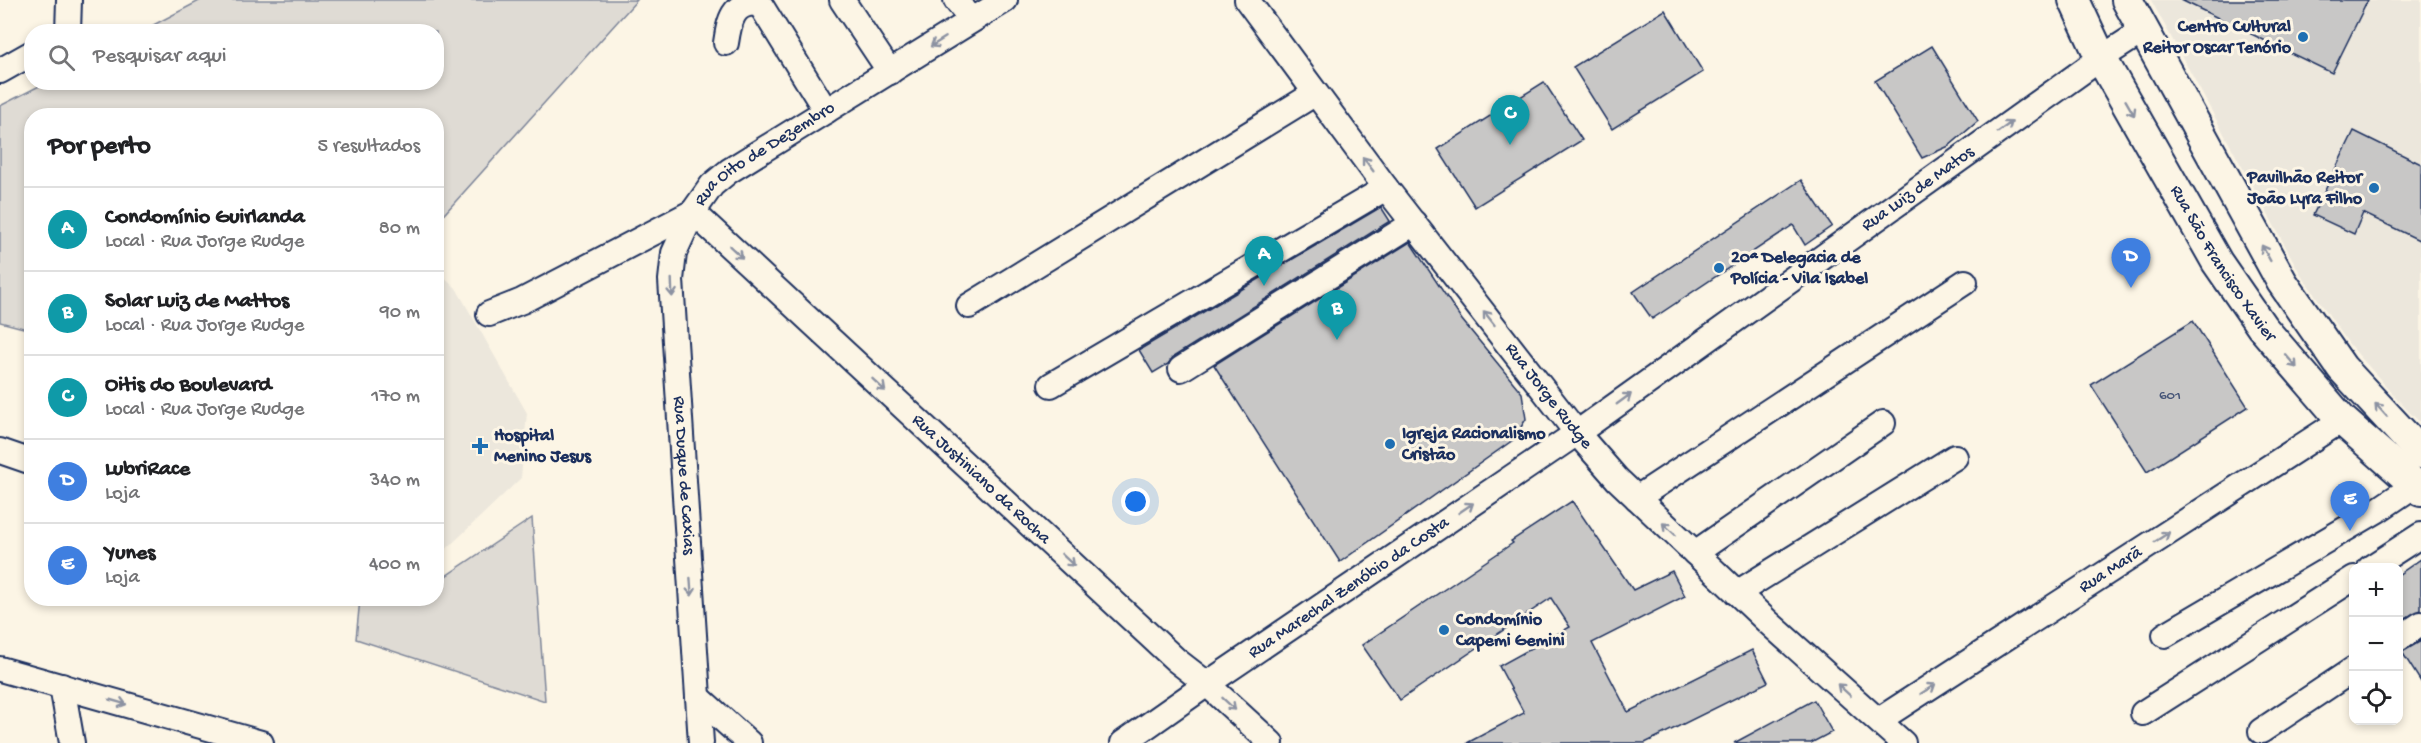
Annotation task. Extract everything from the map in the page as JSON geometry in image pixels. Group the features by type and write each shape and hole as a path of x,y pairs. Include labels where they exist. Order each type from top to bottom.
{"main road":[{"name":"Rua São Francisco Xavier","path":"2074,0 2101,58 2217,262 2262,327 2342,420 2418,488"},
{"name":"Rua São Francisco Xavier","path":"2127,0 2282,282 2342,368 2421,453"}],"street":[{"path":"69,0 69,24"},
{"path":"726,43 729,17 737,7 744,1 752,0 760,4 826,111"},
{"path":"842,0 890,72"},
{"path":"956,0 972,20"},
{"name":"Rua Oito de Dezembro","path":"489,314 522,301 693,212 712,185 729,171 1005,0"},
{"name":"Rua Jorge Rudge","path":"1247,0 1314,94 1577,433 1636,498 1737,593 1879,720 1898,742"},
{"name":"Rua Luiz de Matos","path":"1577,433 2101,58 2143,31"},
{"path":"0,71 24,58"},
{"path":"969,306 1314,94"},
{"path":"1051,385 1386,188"},
{"name":"Rua Justiniano da Rocha","path":"693,212 1176,660 1207,684 1271,743"},
{"name":"Rua Duque de Caxias","path":"693,212 674,253 672,280 701,743"},
{"path":"1180,369 1414,224"},
{"path":"1636,498 1965,282"},
{"name":"Rua Marã","path":"1879,720 2342,420"},
{"path":"1695,553 1883,423"},
{"name":"Rua Marechal Zenóbio da Costa","path":"1123,743 1577,433"},
{"path":"0,451 24,459"},
{"path":"1737,593 1955,457"},
{"path":"2165,635 2418,488"},
{"path":"2376,563 2421,535"},
{"path":"2143,713 2349,581"},
{"path":"2403,636 2421,624"},
{"path":"0,669 261,743"},
{"path":"2261,731 2351,671"},
{"path":"62,686 72,743"},
{"path":"699,697 749,743"}],"shaded area":[{"path":"201,0 637,0 444,214 444,108 24,108 24,328 0,322 0,106 31,90 444,90 444,24 155,24"},
{"path":"2151,0 2421,0 2421,423 2349,344 2300,273"},
{"name":"Hospital Menino Jesus","path":"444,277 456,288 527,413 521,478 444,551"},
{"path":"532,518 545,701 356,639 359,606 444,606 444,577"}],"building":[{"name":"Centro Cultural Reitor Oscar Tenório","path":"2181,0 2368,0 2332,73"},
{"path":"1665,10 1703,72 1612,129 1573,67"},
{"path":"1932,46 1978,121 1949,146 1922,158 1875,81"},
{"path":"1544,82 1582,140 1475,207 1438,149"},
{"name":"Pavilhão Reitor João Lyra Filho","path":"2354,131 2421,164 2421,241 2363,213 2354,234 2313,215"},
{"path":"1801,180 1832,226 1805,245 1793,225 1652,319 1633,292"},
{"path":"1381,207 1390,221 1173,357 1168,364 1153,373 1139,350"},
{"path":"1410,242 1462,320 1522,393 1526,419 1513,440 1340,562 1214,365"},
{"path":"2193,321 2248,407 2147,472 2091,385"},
{"path":"1572,501 1633,590 1672,571 1685,596 1592,643 1628,712 1752,650 1768,682 1645,743 1467,743 1524,713 1499,666 1570,627 1551,598 1400,700 1362,645"},
{"path":"2421,559 2421,610 2403,619 2403,617 2403,572"},
{"path":"2421,641 2421,682 2403,654"},
{"path":"1814,700 1832,732 1811,743 1734,743"}],"place":[{"name":"Centro Cultural Reitor Oscar Tenório","path":"2303,37"},
{"name":"Oitis do Boulevard","path":"1510,145"},
{"name":"Pavilhão Reitor João Lyra Filho","path":"2374,188"},
{"name":"20ª Delegacia de Polícia - Vila Isabel","path":"1719,268"},
{"name":"Condomínio Guirlanda","path":"1264,286"},
{"name":"LubriRace","path":"2131,288"},
{"name":"Solar Luiz de Mattos","path":"1337,340"},
{"name":"Igreja Racionalismo Cristão","path":"1390,444"},
{"name":"Hospital Menino Jesus","path":"480,446"},
{"name":"Yunes","path":"2350,531"},
{"name":"Condomínio Capemi Gemini","path":"1444,630"}]}
